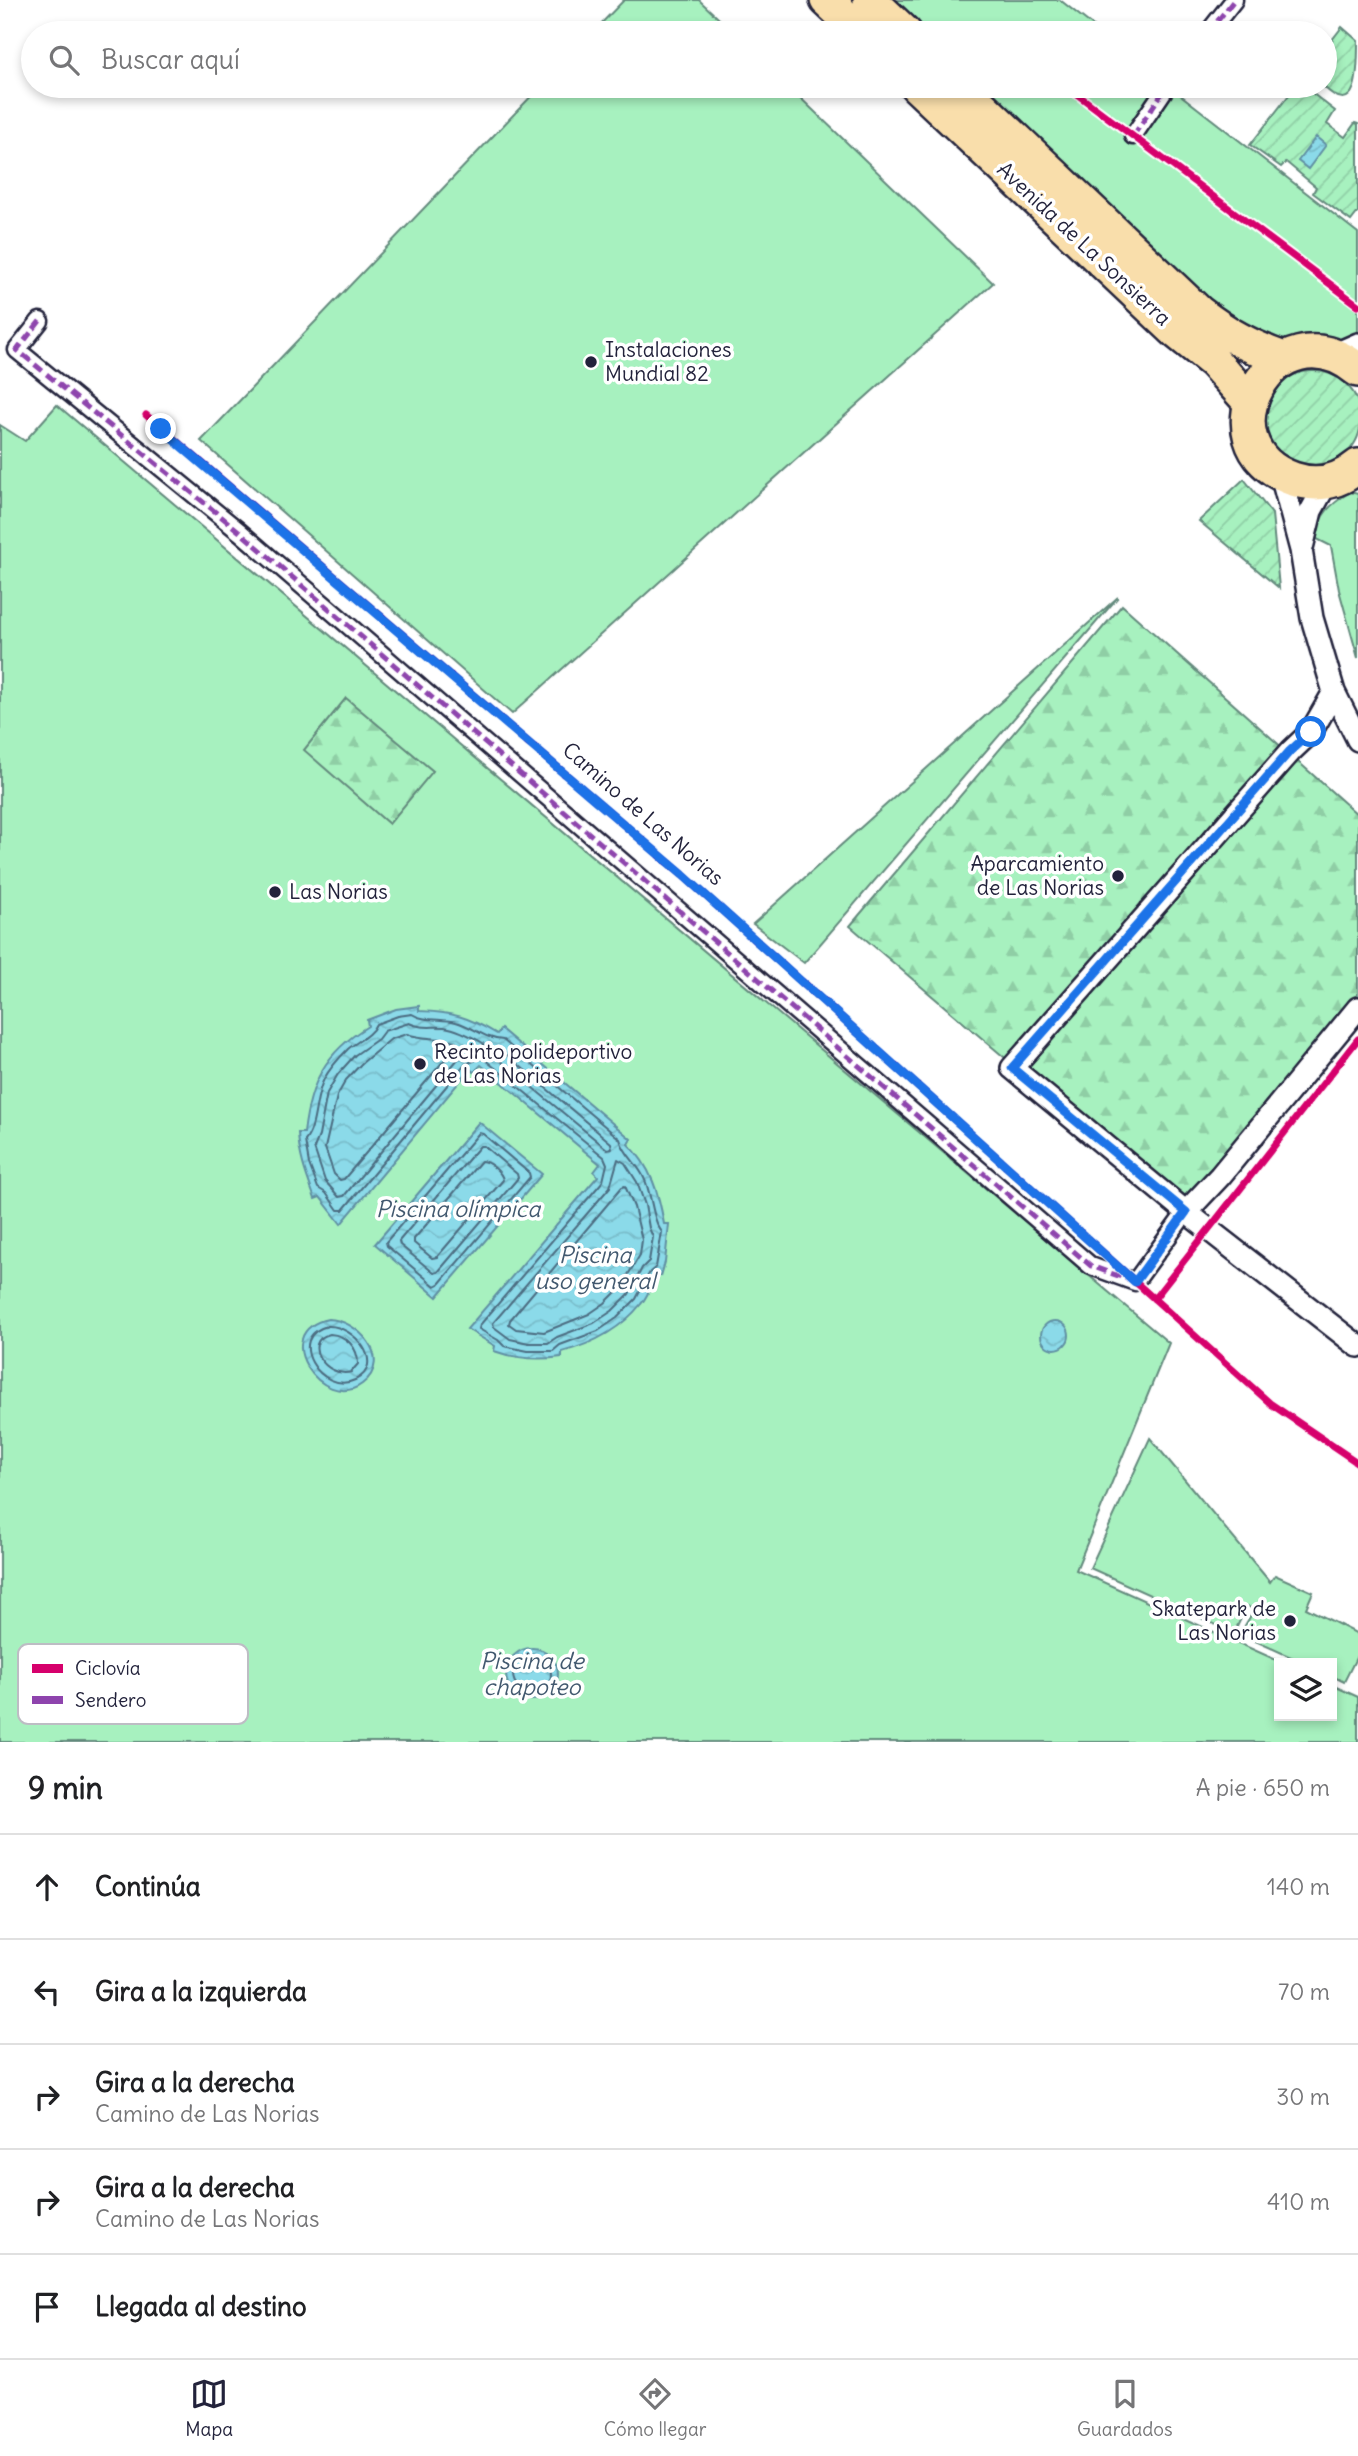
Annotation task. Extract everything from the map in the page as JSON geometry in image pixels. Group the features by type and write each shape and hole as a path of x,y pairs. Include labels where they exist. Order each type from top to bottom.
{"main road":[{"path":"827,0 849,21"},
{"path":"870,0 892,21"},
{"name":"Avenida de La Sonsierra","path":"931,98 1178,333 1214,362 1250,402"},
{"name":"Avenida de La Sonsierra","path":"973,98 1198,312 1226,334 1248,346 1284,359"},
{"path":"1348,475 1303,482 1281,475 1265,461 1253,444 1248,416 1250,402 1263,377 1284,359 1308,352 1350,356"}],"street":[{"path":"1217,21 1234,0"},
{"path":"1133,136 1159,98"},
{"path":"40,321 17,350 250,541 1091,1266 1135,1282 1186,1212 1220,1176 1358,1008"},
{"path":"1281,475 1301,550 1311,618 1334,692 1357,739"},
{"path":"1301,550 1311,510 1348,475"},
{"path":"1334,692 1311,732 1290,751 1012,1068 1186,1212 1358,1346"},
{"path":"1311,732 1336,730 1357,739"}],"green space":[{"path":"624,0 699,0 721,21 604,21"},
{"path":"870,0 1060,0 1087,21 892,21"},
{"path":"1342,27 1358,41 1354,88 1343,98 1337,96 1337,33"},
{"name":"Instalaciones Mundial 82","path":"530,98 800,98 993,283 512,714 201,441"},
{"path":"973,98 1184,98 1358,233 1358,344 1248,346"},
{"path":"1287,98 1318,98 1335,111 1327,124 1345,137 1355,123 1358,124 1358,212 1351,221 1313,193 1316,187 1286,162 1281,167 1250,145"},
{"path":"1313,371 1331,374 1347,385 1358,401 1358,437 1347,453 1331,464 1313,467 1295,464 1279,453 1268,437 1265,419 1268,401 1279,385 1295,374"},
{"name":"Recinto polideportivo de Las Norias","path":"57,405 1169,1343 1076,1570 1274,1659 1274,1721 1337,1721 1337,1687 1358,1697 1358,1742 0,1742 0,425 25,441"},
{"path":"1244,479 1272,514 1279,588 1199,521"},
{"path":"1350,492 1358,494 1358,658 1339,590 1331,546 1313,537 1327,511"},
{"path":"1118,597 804,963 753,924"},
{"name":"Aparcamiento de Las Norias","path":"1122,605 1358,815 1358,1007 1186,1212 850,926"},
{"path":"346,698 433,771 389,824 304,750"},
{"path":"1150,1438 1270,1582 1275,1575 1313,1592 1306,1608 1358,1634 1358,1654 1344,1682 1337,1678 1337,1658 1293,1658 1240,1634 1254,1610 1247,1606 1234,1633 1090,1568"}],"water":[{"path":"1316,137 1326,145 1308,169 1298,161"},
{"name":"Piscina uso general","path":"419,1006 419,1011 460,1016 497,1034 501,1029 631,1139 628,1144 643,1162 653,1181 664,1224 669,1224 661,1276 656,1275 643,1301 624,1321 595,1340 562,1352 562,1357 528,1358 502,1354 494,1351 495,1346 467,1329 598,1176 594,1172 600,1164 481,1065 474,1072 470,1069 341,1224 320,1197 315,1199 306,1175 298,1133 304,1133 310,1099 322,1071 340,1047 368,1026 367,1020 396,1009"},
{"name":"Piscina olímpica","path":"479,1122 542,1174 437,1297 375,1244"},
{"path":"328,1319 339,1321 360,1333 373,1352 375,1363 371,1374 362,1384 347,1390 332,1388 318,1380 302,1353 302,1339 310,1327"},
{"path":"1055,1321 1065,1325 1069,1335 1065,1345 1055,1349 1045,1345 1041,1335 1045,1325"},
{"name":"Piscina de chapoteo","path":"532,1648 542,1650 550,1656 556,1664 556,1684 550,1692 542,1698 532,1700 522,1698 514,1692 508,1684 506,1674 508,1664 514,1656 522,1650"}],"marked path":[{"path":"1217,21 1234,0"},
{"path":"1133,136 1159,98"},
{"path":"40,321 17,350 240,532 1091,1266 1135,1282 1186,1212"}],"cycle path":[{"path":"1082,98 1358,305"},
{"name":"Camino de Las Norias","path":"146,415 683,875 1271,1404 1358,1463"},
{"path":"1154,1299 1358,1039"}],"place":[{"name":"Instalaciones Mundial 82","path":"591,362"},
{"name":"Aparcamiento de Las Norias","path":"1118,876"},
{"name":"Las Norias","path":"275,892"},
{"name":"Recinto polideportivo de Las Norias","path":"420,1064"},
{"name":"Skatepark de Las Norias","path":"1290,1621"}],"route":[{"path":"161,429 683,875 1135,1282 1186,1212 1012,1068 1290,751 1311,732"}]}
